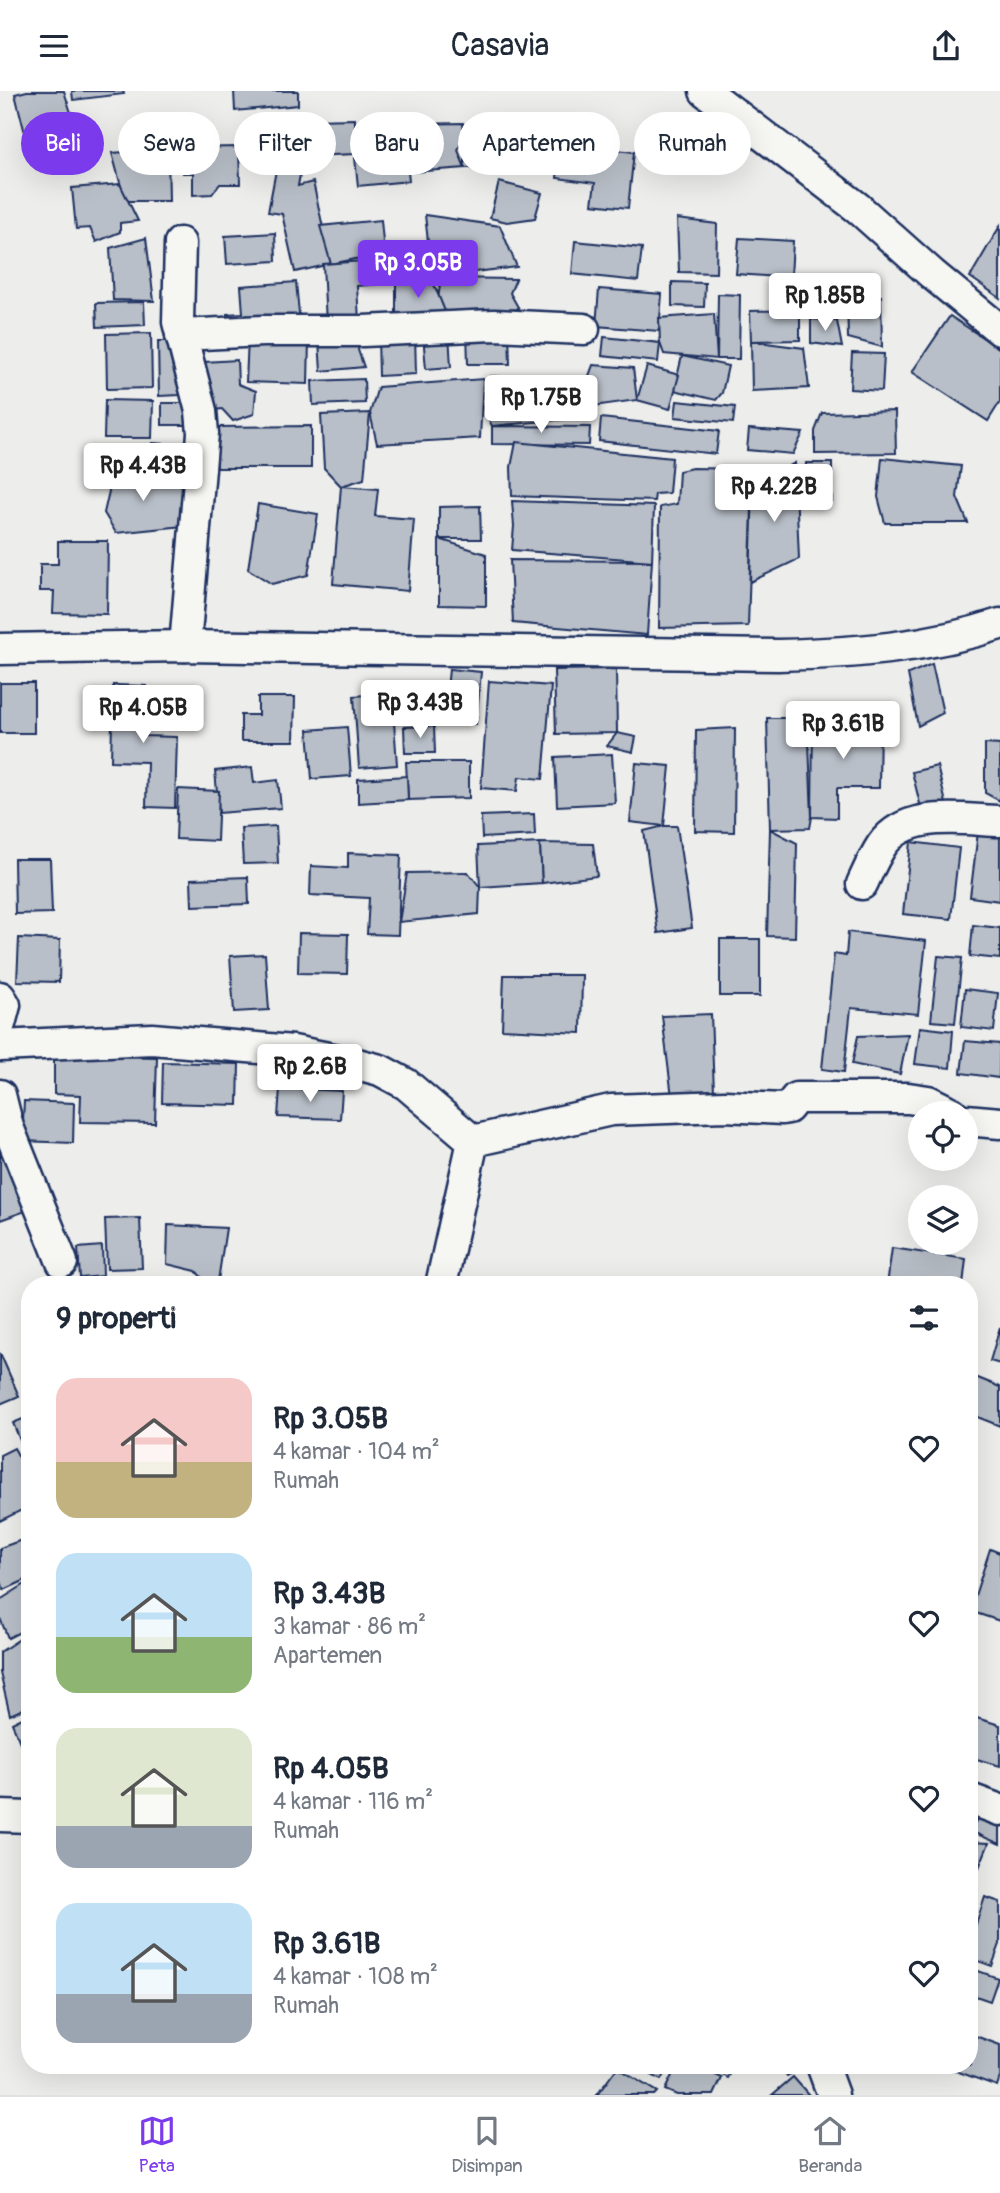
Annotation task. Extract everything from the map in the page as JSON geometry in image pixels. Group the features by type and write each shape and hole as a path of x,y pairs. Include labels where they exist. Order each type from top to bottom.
{"street":[{"path":"705,91 858,208 1000,330"},
{"path":"180,243 178,322 201,411 203,433 185,646"},
{"path":"181,335 494,325 584,329"},
{"path":"0,649 185,646 778,655 849,653 934,642 1000,624"},
{"path":"862,884 883,843 909,823 925,820 1000,821"},
{"path":"0,997 5,1005 0,1024"},
{"path":"0,1046 152,1039 293,1051 353,1063 380,1070 406,1084 473,1141"},
{"path":"0,1095 8,1127 62,1262"},
{"path":"473,1141 611,1110 725,1106 782,1109 788,1108 796,1098 908,1098 928,1101"},
{"path":"978,1121 1000,1123"},
{"path":"443,1276 473,1141"},
{"path":"978,1802 1000,1811"},
{"path":"0,1816 21,1817"},
{"path":"825,2074 832,2095"}],"building":[{"path":"27,91 64,91 71,112 21,112 21,118 15,94"},
{"path":"72,91 123,91 124,94 73,100"},
{"path":"234,91 298,91 298,105 235,111"},
{"path":"336,119 350,119 350,154 336,155"},
{"path":"444,123 458,123 458,169 444,170"},
{"path":"220,147 234,147 234,175 240,175 240,184 220,184 212,194 193,195 193,175 220,175"},
{"path":"620,150 634,152 628,208 592,204 595,183 557,178 557,175 620,175"},
{"path":"112,153 118,153 118,175 168,175 169,201 125,201"},
{"path":"275,175 300,175 298,186 313,182 331,264 295,272 282,214 268,212"},
{"path":"357,175 408,175 409,181 358,186"},
{"path":"499,182 542,193 535,218 507,222 490,218"},
{"path":"120,184 138,221 120,223 120,232 96,242 90,228 76,229 72,188"},
{"path":"425,215 500,226 517,267 432,277"},
{"path":"677,219 717,224 716,273 679,272"},
{"path":"381,220 384,253 331,264 320,226"},
{"path":"1000,226 1000,298 970,277"},
{"path":"275,233 276,261 227,264 225,236"},
{"path":"146,238 154,301 113,300 110,248"},
{"path":"739,238 793,241 791,278 736,274"},
{"path":"575,241 642,248 638,281 572,274"},
{"path":"377,260 379,284 357,286 359,321 326,324 323,264"},
{"path":"441,278 516,279 510,293 519,309 447,316 438,299"},
{"path":"296,282 300,324 228,329 227,314 243,313 241,286"},
{"path":"433,282 447,316 396,317 396,283"},
{"path":"672,282 705,283 704,307 672,306"},
{"path":"599,289 662,294 659,331 596,326"},
{"path":"718,294 740,295 739,359 717,359"},
{"path":"847,296 881,296 882,347 848,338"},
{"path":"144,302 145,325 97,327 96,303"},
{"path":"800,310 800,340 751,341 750,311"},
{"path":"714,314 717,359 664,354 660,343 659,318"},
{"path":"950,316 1000,349 1000,402 988,421 912,372"},
{"path":"811,319 837,321 842,347 811,343"},
{"path":"467,331 509,331 510,364 468,364"},
{"path":"151,333 152,388 107,389 106,334"},
{"path":"449,333 451,367 426,369 423,335"},
{"path":"415,334 416,374 379,376 378,336"},
{"path":"363,337 358,350 364,367 321,371 319,341"},
{"path":"604,337 660,343 658,362 602,356"},
{"path":"248,338 309,338 308,384 246,382"},
{"path":"158,341 179,341 180,395 159,396"},
{"path":"751,341 804,348 809,388 752,391"},
{"path":"852,353 884,354 882,391 850,389"},
{"path":"682,356 728,366 722,393 716,400 674,390"},
{"path":"237,360 238,384 256,391 254,414 233,421 222,409 207,411 204,362"},
{"path":"593,365 633,368 637,400 594,406 586,384"},
{"path":"647,366 679,375 670,409 637,400"},
{"path":"490,376 586,384 579,403 589,417 492,426 481,404"},
{"path":"364,379 365,403 313,405 312,381"},
{"path":"483,379 480,438 377,444 370,413 378,387"},
{"path":"105,400 153,401 152,438 104,438"},
{"path":"677,401 735,407 733,423 675,417"},
{"path":"162,403 188,403 188,425 162,425"},
{"path":"895,411 896,453 815,454 815,431 822,413"},
{"path":"370,413 364,479 341,486 324,468 321,415"},
{"path":"601,418 719,431 716,454 599,441"},
{"path":"311,426 311,468 217,468 217,427"},
{"path":"492,426 590,427 589,445 492,444"},
{"path":"749,429 803,433 793,454 747,450"},
{"path":"516,442 672,458 669,493 655,494 654,501 512,496 511,467"},
{"path":"152,443 190,446 188,469 150,465"},
{"path":"882,458 961,466 957,497 968,523 885,523 878,497"},
{"path":"795,463 799,559 750,582 753,486"},
{"path":"806,463 832,463 832,501 805,501"},
{"path":"692,468 748,469 747,478 753,478 748,626 659,628 660,507 677,504 679,471"},
{"path":"114,469 186,486 182,506 183,526 116,533 104,513"},
{"path":"341,486 378,489 375,516 414,519 408,591 333,584"},
{"path":"512,501 654,506 652,561 512,550"},
{"path":"258,504 318,514 308,575 272,584 248,569"},
{"path":"480,506 481,539 439,539 439,507"},
{"path":"439,539 486,554 486,606 439,605"},
{"path":"58,541 108,541 107,614 53,613 54,591 40,591 40,564 58,564"},
{"path":"510,560 652,561 647,635 513,623"},
{"path":"932,664 943,713 918,726 908,674"},
{"path":"449,669 481,672 476,724 444,721"},
{"path":"616,669 617,733 556,734 554,670"},
{"path":"489,681 551,686 543,779 519,777 517,791 481,788"},
{"path":"0,683 34,683 34,733 0,733"},
{"path":"113,685 147,686 145,736 177,737 175,808 146,807 147,762 111,761"},
{"path":"392,693 397,765 359,768 354,696"},
{"path":"258,697 295,697 294,741 241,741 241,715 258,715"},
{"path":"767,718 808,718 812,817 810,828 770,829"},
{"path":"813,720 880,721 879,788 837,788 837,818 812,817"},
{"path":"434,726 435,753 405,753 404,727"},
{"path":"347,727 351,776 312,779 308,730"},
{"path":"735,728 734,832 695,831 696,730"},
{"path":"617,733 636,737 633,752 607,746"},
{"path":"985,744 1000,745 1000,801 985,793"},
{"path":"612,754 615,803 557,806 555,757"},
{"path":"406,762 469,762 469,798 408,800"},
{"path":"636,763 670,766 664,826 630,822"},
{"path":"937,766 946,803 921,808 912,772"},
{"path":"252,767 254,783 278,780 281,808 219,813 215,771"},
{"path":"407,776 408,800 358,803 358,779"},
{"path":"178,789 219,791 217,841 176,839"},
{"path":"534,814 535,835 482,838 481,816"},
{"path":"276,826 278,863 243,864 241,828"},
{"path":"677,826 692,928 658,933 644,831"},
{"path":"770,829 797,843 795,937 767,936"},
{"path":"978,832 1000,835 1000,901 970,897"},
{"path":"911,842 959,848 951,919 903,914"},
{"path":"540,843 542,883 480,887 478,846"},
{"path":"540,843 593,844 597,876 542,883"},
{"path":"348,853 401,855 398,935 367,934 369,898 310,895 311,866 348,868"},
{"path":"14,859 50,859 52,913 15,914"},
{"path":"468,872 480,887 479,914 399,922 407,873"},
{"path":"248,877 249,904 192,906 191,879"},
{"path":"973,925 1000,928 1000,959 970,956"},
{"path":"848,932 926,941 918,1014 851,1008 844,1072 822,1069 834,954 846,956"},
{"path":"299,933 348,934 347,974 298,973"},
{"path":"19,938 60,940 59,982 17,981"},
{"path":"720,939 760,939 760,996 720,996"},
{"path":"265,954 269,1010 234,1012 230,956"},
{"path":"938,956 962,958 955,1023 931,1021"},
{"path":"504,975 582,975 581,1033 502,1029"},
{"path":"965,989 998,993 994,1031 961,1027"},
{"path":"711,1014 714,1092 672,1097 662,1016"},
{"path":"920,1027 953,1031 950,1068 915,1064"},
{"path":"908,1034 900,1074 852,1064 858,1036"},
{"path":"965,1041 1000,1044 999,1078 961,1073"},
{"path":"54,1055 157,1057 155,1123 80,1122 81,1095 54,1094"},
{"path":"163,1062 239,1064 238,1105 162,1103"},
{"path":"280,1088 342,1091 340,1119 278,1117"},
{"path":"24,1101 74,1103 73,1143 22,1141"},
{"path":"4,1146 26,1211 0,1220 0,1148"},
{"path":"140,1218 142,1268 107,1269 105,1219"},
{"path":"168,1225 226,1228 219,1276 200,1276 196,1271 167,1264"},
{"path":"102,1246 103,1276 80,1276 78,1248"},
{"path":"892,1248 908,1250 908,1255 939,1255 966,1259 964,1276 888,1276"},
{"path":"1000,1327 1000,1364 990,1361"},
{"path":"0,1353 19,1396 0,1404"},
{"path":"978,1378 1000,1387 1000,1426 978,1417"},
{"path":"21,1420 21,1443 13,1423"},
{"path":"14,1448 21,1461 21,1510 0,1521 0,1455"},
{"path":"21,1540 21,1582 4,1590 0,1578 0,1548"},
{"path":"990,1549 1000,1553 1000,1621 978,1614 978,1586"},
{"path":"21,1587 21,1632 8,1638 0,1618 0,1600"},
{"path":"21,1638 21,1710 10,1715 0,1673 0,1652"},
{"path":"21,1718 21,1745 12,1723"},
{"path":"978,1718 1000,1725 1000,1766 978,1759"},
{"path":"985,1807 1000,1815 1000,1844 978,1834 978,1818"},
{"path":"978,1842 989,1843 978,1870"},
{"path":"985,1897 1000,1902 1000,1944 992,1966 978,1961 978,1918"},
{"path":"978,1971 998,1978 990,2001 978,1997"},
{"path":"978,2037 1000,2045 1000,2077 997,2086 964,2074 978,2074"},
{"path":"613,2074 627,2074 657,2092 654,2095 597,2095"},
{"path":"650,2074 664,2074 661,2080"},
{"path":"673,2074 714,2074 722,2078 714,2095 677,2095 665,2090"},
{"path":"793,2077 809,2095 772,2095"}]}
